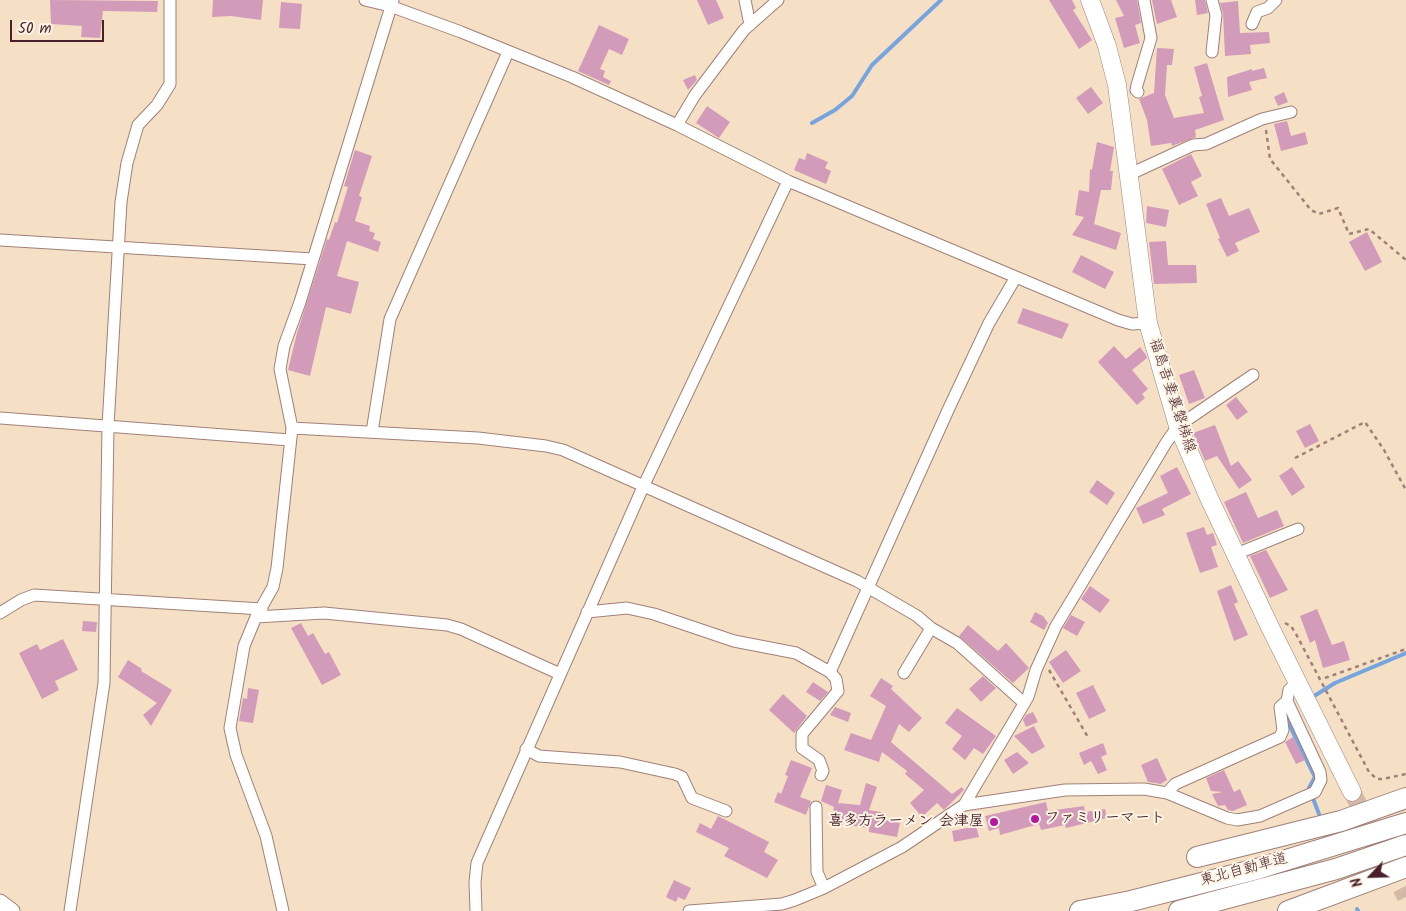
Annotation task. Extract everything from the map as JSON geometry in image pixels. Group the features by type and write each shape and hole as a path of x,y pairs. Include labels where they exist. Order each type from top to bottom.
{"highway":[{"path":"1197,857 1341,821 1406,798"},
{"name":"東北自動車道","path":"1080,911 1131,901 1257,869 1406,823"},
{"name":"東北自動車道","path":"1179,911 1327,872 1406,845"},
{"path":"1288,911 1406,866"}],"main road":[{"name":"福島吾妻裏磐梯線","path":"1090,0 1107,46 1117,85 1148,323 1178,426 1270,627 1352,792"}],"street":[{"path":"70,911 104,683 108,426 121,202 134,136 138,125 158,105 170,84 170,0"},
{"path":"365,0 391,3 508,52 678,125 788,181 1118,320 1132,324 1148,323"},
{"path":"745,0 750,25"},
{"path":"678,125 695,94 750,25 778,0"},
{"path":"1138,92 1136,90 1137,85 1151,38 1144,0"},
{"path":"1212,0 1216,15 1212,52"},
{"path":"1252,24 1257,12 1268,8 1276,0"},
{"path":"284,911 266,836 231,738 230,728 244,646 273,588 292,428 280,369 284,346 313,259 391,3"},
{"path":"372,432 390,320 508,52"},
{"path":"1128,176 1193,145 1206,144 1262,119 1291,112"},
{"path":"476,911 477,862 643,487 788,181"},
{"path":"0,240 313,259"},
{"path":"830,672 953,399 989,324 1016,277"},
{"path":"690,911 782,904 824,888 902,847 964,805 1024,703 1041,658 1056,626 1178,426 1253,376"},
{"path":"0,418 290,440"},
{"path":"292,428 478,438 564,450 868,587 917,616 931,628 957,643 1024,703"},
{"path":"1236,554 1298,529"},
{"path":"0,613 21,600 34,595 105,599 259,613 324,614 446,625 461,629 560,674"},
{"path":"587,612 627,608 654,614 734,641 796,653 830,672 836,679 838,691 802,734 801,742 802,748 819,760 823,771 821,775"},
{"path":"904,673 931,628"},
{"path":"1167,793 1175,784 1280,737 1283,730 1280,708 1287,701 1289,690 1297,682"},
{"path":"964,805 1065,790 1144,789 1167,793 1208,812 1237,820 1260,816 1315,792 1321,780 1320,772 1287,701"},
{"path":"526,749 539,756 620,762 682,776 692,798 726,811"},
{"path":"816,807 816,872 824,888"},
{"path":"0,902 12,911"}],"path":[{"path":"1262,119 1270,159 1311,210 1319,214 1338,208 1349,234 1369,229 1406,260"},
{"path":"1295,458 1365,422 1384,450 1406,490"},
{"path":"1270,627 1281,622 1290,626 1296,634 1368,772 1376,779 1406,774"},
{"path":"1326,678 1406,649"},
{"path":"1041,658 1089,739"}],"building":[{"path":"50,0 158,1 157,12 103,11 100,38 81,37 82,26 51,24"},
{"path":"213,0 263,0 261,20 231,16 212,17"},
{"path":"697,0 716,0 724,18 708,25"},
{"path":"1049,0 1072,0 1076,8 1073,10 1092,40 1079,49"},
{"path":"1116,0 1137,0 1141,23 1135,25 1140,43 1124,48 1115,18 1124,16"},
{"path":"1152,0 1171,0 1177,17 1157,24"},
{"path":"1195,0 1205,0 1208,13 1197,15"},
{"path":"1238,1 1240,33 1269,32 1270,43 1250,45 1251,54 1225,56 1223,13 1220,3"},
{"path":"281,2 302,4 300,29 279,28"},
{"path":"599,25 629,39 622,55 609,49 600,69 605,71 603,77 611,81 609,85 578,71"},
{"path":"1157,48 1174,49 1172,65 1167,65 1165,95 1174,118 1204,113 1199,97 1202,96 1194,67 1207,63 1224,120 1195,130 1196,137 1172,146 1171,143 1151,146 1147,120 1139,99 1154,93"},
{"path":"1264,68 1267,78 1249,82 1252,90 1228,97 1227,77 1252,69 1252,71"},
{"path":"695,75 697,80 688,90 683,80"},
{"path":"1091,87 1103,103 1088,114 1076,98"},
{"path":"1284,92 1288,102 1278,106 1274,97"},
{"path":"707,106 730,122 719,138 696,123"},
{"path":"1287,121 1291,136 1305,132 1308,144 1281,151 1274,124"},
{"path":"1097,142 1114,147 1110,171 1113,171 1111,190 1101,190 1094,224 1121,233 1116,250 1072,235 1084,217 1075,215 1079,190 1089,192 1090,169 1092,170"},
{"path":"355,150 372,156 359,196 362,197 355,221 370,226 369,231 375,233 373,239 381,242 378,252 347,241 337,276 359,282 351,314 326,307 310,376 288,370 297,333 327,239 329,240 335,222 337,223 348,187 344,186"},
{"path":"807,153 828,162 825,168 831,171 826,184 794,170 799,158 805,160"},
{"path":"1191,154 1202,176 1191,182 1198,196 1179,205 1162,169"},
{"path":"1221,198 1229,216 1249,208 1260,232 1235,243 1239,251 1227,257 1218,239 1220,238 1206,204"},
{"path":"1147,206 1169,210 1166,227 1146,223"},
{"path":"1367,232 1382,262 1365,271 1349,242"},
{"path":"1166,241 1168,265 1196,265 1197,283 1154,284 1149,242"},
{"path":"1081,255 1114,272 1105,289 1072,272"},
{"path":"1023,308 1069,324 1062,339 1017,323"},
{"path":"1114,346 1126,359 1140,347 1146,355 1147,358 1132,370 1148,389 1142,394 1145,398 1137,405 1098,362"},
{"path":"1194,370 1205,398 1189,404 1179,375"},
{"path":"1236,397 1248,412 1237,420 1226,405"},
{"path":"1310,424 1319,441 1305,448 1296,431"},
{"path":"1215,425 1231,466 1238,461 1252,480 1239,489 1217,456 1205,461 1193,433"},
{"path":"1177,467 1191,494 1162,509 1165,515 1143,524 1136,508 1168,493 1160,476"},
{"path":"1292,467 1305,487 1292,496 1279,476"},
{"path":"1097,480 1115,493 1107,505 1089,492"},
{"path":"1246,492 1258,518 1277,510 1284,526 1243,543 1224,502"},
{"path":"1204,527 1207,535 1213,533 1217,545 1211,547 1218,567 1200,573 1186,533"},
{"path":"1266,550 1288,590 1270,598 1250,556"},
{"path":"1231,585 1238,602 1234,604 1248,635 1234,641 1217,591"},
{"path":"1090,586 1110,600 1100,613 1081,599"},
{"path":"1317,609 1332,645 1344,641 1350,660 1323,668 1315,640 1310,643 1300,616"},
{"path":"1035,612 1043,616 1048,623 1044,630 1030,622"},
{"path":"1071,615 1085,622 1077,636 1063,628"},
{"path":"83,621 97,622 96,632 82,631"},
{"path":"301,623 308,636 313,633 325,654 329,652 341,675 322,685 291,628"},
{"path":"968,625 998,651 1006,643 1029,668 1013,683 959,636"},
{"path":"63,639 78,670 55,681 59,690 42,699 19,653 37,644 40,650"},
{"path":"1066,650 1081,671 1063,683 1049,662"},
{"path":"128,660 142,669 141,671 172,690 151,726 143,715 157,703 118,677"},
{"path":"983,676 996,688 981,702 969,689"},
{"path":"881,678 893,686 891,689 922,718 909,732 899,724 891,742 952,794 962,787 964,790 944,810 937,803 922,817 910,803 924,790 905,774 907,771 882,752 879,762 844,750 851,733 871,740 886,706 870,696"},
{"path":"813,682 828,692 820,701 806,692"},
{"path":"1093,685 1106,711 1089,719 1076,693"},
{"path":"248,688 259,690 253,723 239,721 243,698 247,699"},
{"path":"783,694 807,716 794,733 769,710"},
{"path":"835,707 851,713 848,722 830,715"},
{"path":"957,708 996,736 983,754 974,748 965,760 952,749 962,736 945,723"},
{"path":"1033,712 1038,722 1026,727 1023,720 1026,715"},
{"path":"1034,726 1045,747 1032,754 1014,736"},
{"path":"1293,737 1305,760 1296,764 1285,742"},
{"path":"1103,743 1107,754 1101,757 1107,770 1098,774 1091,761 1084,765 1079,753"},
{"path":"1017,752 1029,763 1013,774 1004,760"},
{"path":"1157,758 1167,780 1161,784 1148,782 1141,765"},
{"path":"791,760 812,768 800,797 811,801 806,815 774,802 778,792 781,794 788,776 785,775"},
{"path":"1224,770 1234,792 1240,789 1247,805 1233,811 1228,810 1225,805 1218,806 1212,794 1223,792 1211,791 1206,778"},
{"path":"866,783 877,787 869,810 885,813 884,820 900,823 897,837 869,832 869,828 831,823 834,807 821,801 826,785 842,790 838,803 860,805"},
{"path":"1046,802 1048,811 1084,806 1085,812 1105,809 1107,818 1066,828 1065,825 1041,830 1039,824 1000,835 999,828 989,831 985,816"},
{"path":"718,816 769,842 764,852 778,860 767,878 724,856 729,848 696,832 700,823 711,829"},
{"path":"976,826 979,837 954,842 952,831"},
{"path":"674,880 691,888 685,900 678,897 676,902 666,897"}],"waterway":[{"path":"812,123 835,110 852,96 872,65 941,0"},
{"path":"1311,698 1335,683 1406,653"},
{"path":"1285,716 1315,777 1309,788 1319,814"}],"tunnel":[{"path":"1352,792 1406,897"}],"place":[{"name":"ファミリーマート","path":"1035,819"},
{"name":"喜多方ラーメン 会津屋","path":"994,822"}]}
